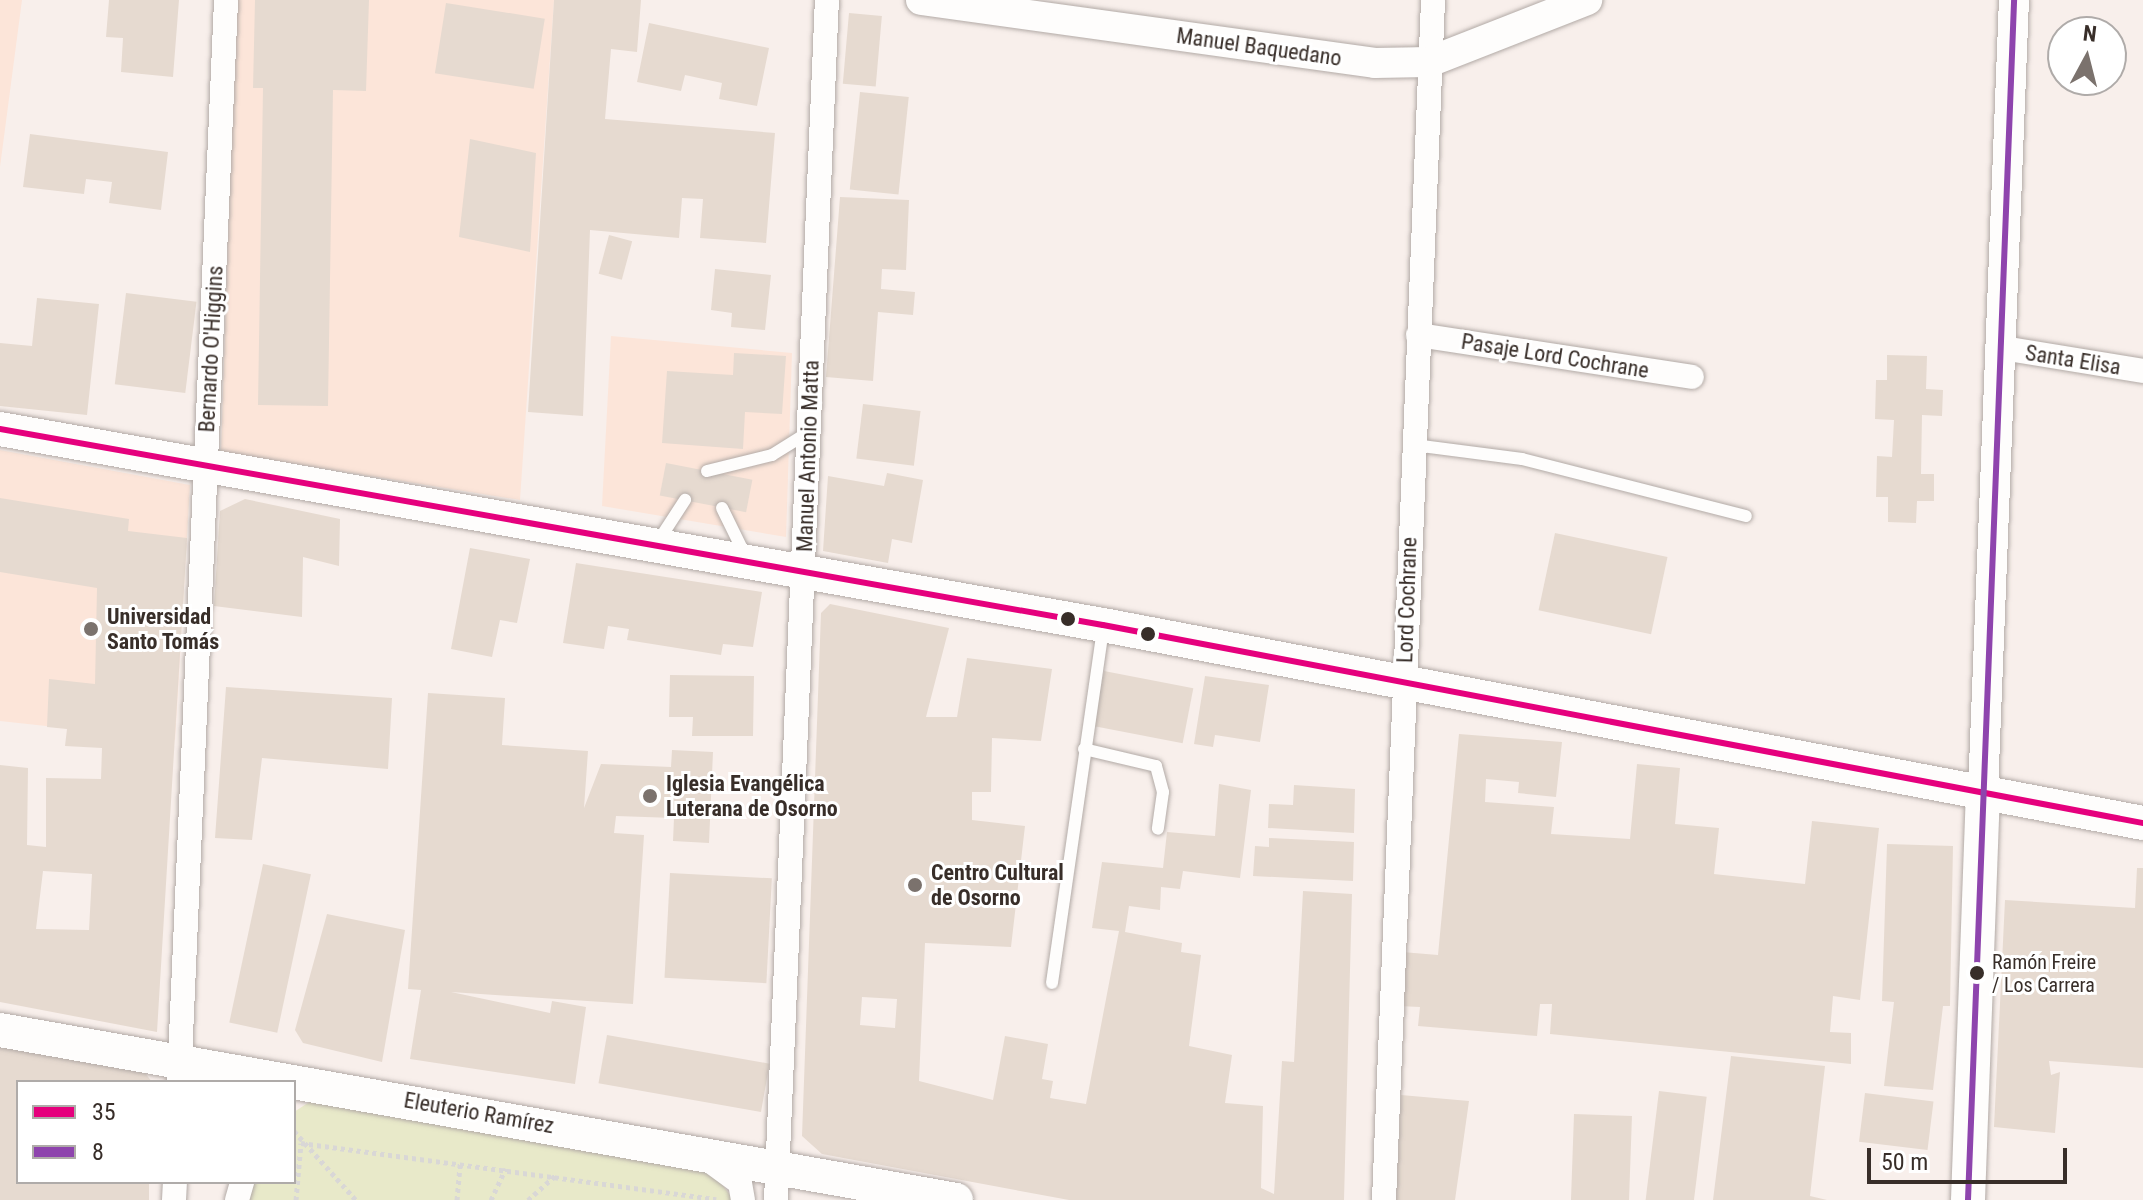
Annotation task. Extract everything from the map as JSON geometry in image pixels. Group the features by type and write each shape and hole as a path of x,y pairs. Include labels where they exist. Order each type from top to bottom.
{"main road":[{"path":"0,429 1103,625 2143,823"},
{"path":"1968,1200 1983,792"},
{"name":"Eleuterio Ramírez","path":"0,1030 179,1071 238,1080"},
{"name":"Eleuterio Ramírez","path":"303,1090 698,1152 956,1200"}],"street":[{"name":"Bernardo O'Higgins","path":"179,1071 226,0"},
{"name":"Manuel Antonio Matta","path":"776,1200 827,0"},
{"name":"Manuel Baquedano","path":"921,0 1375,63 1429,62 1587,0"},
{"name":"Lord Cochrane","path":"1384,1200 1433,0"},
{"path":"1983,792 2003,348 2014,0"},
{"name":"Pasaje Lord Cochrane","path":"1418,335 1692,377"},
{"name":"Santa Elisa","path":"2003,348 2143,371"},
{"path":"698,1152 740,1183 743,1200"}],"lane":[{"path":"707,471 772,455 809,432"},
{"path":"1414,445 1522,459 1746,516"},
{"path":"653,544 673,528 685,500"},
{"path":"722,508 751,562"},
{"path":"1052,983 1103,625"},
{"path":"1084,749 1156,766 1163,792 1158,829"}],"path":[{"path":"296,1134 357,1200"},
{"path":"301,1143 506,1168 716,1200"},
{"path":"296,1200 301,1143"},
{"path":"457,1200 460,1162"},
{"path":"491,1200 506,1168"},
{"path":"528,1200 556,1175"}],"shaded area":[{"path":"0,0 22,0 0,167"},
{"path":"236,0 554,0 520,500 221,452"},
{"path":"611,336 792,353 786,537 602,506"},
{"name":"Universidad Santo Tomás","path":"0,450 190,485 175,740 0,721"}],"green space":[{"path":"314,1099 703,1160 734,1200 247,1200 248,1184 296,1184 296,1111"}],"building":[{"path":"109,0 179,0 173,77 121,72 123,38 106,37"},
{"path":"255,0 369,0 366,91 333,90 328,406 258,405 263,88 253,88"},
{"path":"554,0 641,0 637,52 611,49 605,119 775,133 766,243 700,238 703,199 682,198 679,238 590,230 583,416 528,412"},
{"path":"446,3 545,19 534,89 435,73"},
{"path":"849,13 882,16 876,87 843,84"},
{"path":"649,23 769,48 757,106 719,99 722,83 685,75 681,91 637,82"},
{"path":"860,92 909,97 898,195 850,189"},
{"path":"30,134 168,152 161,210 109,203 112,182 86,179 84,194 23,187"},
{"path":"470,139 536,153 530,252 459,237"},
{"path":"840,197 909,200 906,270 882,269 881,289 915,292 913,315 878,312 873,381 826,377"},
{"path":"609,235 632,241 622,280 599,274"},
{"path":"715,269 771,275 765,330 731,327 732,313 711,310"},
{"path":"126,293 196,302 185,393 115,384"},
{"path":"37,298 99,304 87,415 0,406 0,343 32,346"},
{"path":"734,353 786,356 782,414 745,412 743,449 662,443 667,371 733,375"},
{"path":"1887,355 1927,356 1926,389 1943,390 1942,416 1922,415 1921,474 1934,474 1934,501 1917,501 1916,523 1888,522 1888,497 1876,497 1877,456 1892,457 1894,420 1875,419 1876,380 1887,380"},
{"path":"863,404 921,411 914,466 856,459"},
{"path":"666,463 752,480 746,512 660,495"},
{"path":"887,473 923,480 912,543 892,539 888,563 823,551 828,476 884,486"},
{"path":"0,498 129,519 128,531 187,538 157,1032 0,1002 0,765 28,768 27,845 46,847 46,778 101,779 102,748 65,746 67,729 47,727 49,679 95,684 97,588 0,572","holes":["43,871 92,874 89,930 36,929"]},
{"path":"245,499 340,519 339,566 303,557 302,617 214,606 220,511"},
{"path":"1555,533 1667,557 1651,634 1539,610"},
{"path":"470,548 530,559 517,623 500,620 492,657 451,649"},
{"path":"576,563 762,592 753,647 723,644 721,655 627,640 629,629 608,626 604,649 563,643"},
{"path":"830,604 949,628 926,717 957,717 967,658 1052,669 1041,741 992,738 991,792 972,792 972,820 1025,826 1011,947 925,943 919,1081 993,1100 1005,1036 1048,1044 1042,1079 1053,1081 1050,1098 1086,1104 1119,931 1092,928 1102,862 1163,868 1167,832 1215,836 1219,784 1251,790 1240,878 1183,871 1180,889 1161,887 1160,910 1129,906 1125,932 1182,943 1181,952 1201,955 1189,1046 1232,1055 1225,1103 1263,1106 1261,1188 1274,1194 1282,1061 1294,1062 1303,891 1352,894 1344,1200 1069,1200 822,1154 802,1136 821,613","holes":["862,997 897,999 895,1028 860,1025"]},
{"path":"1104,671 1193,688 1183,743 1093,726"},
{"path":"670,675 754,676 753,736 692,736 693,717 669,717"},
{"path":"1205,676 1269,685 1260,742 1215,735 1213,747 1194,744"},
{"path":"226,687 392,698 388,769 262,758 252,840 215,838"},
{"path":"428,693 505,698 502,745 588,751 584,808 601,764 671,767 672,750 713,752 709,843 673,841 674,818 616,816 614,833 644,835 633,1004 451,992 550,1013 552,1001 586,1007 575,1084 410,1059 421,990 408,989"},
{"path":"1459,734 1562,742 1556,797 1518,793 1519,782 1486,779 1485,802 1554,807 1551,834 1630,839 1637,764 1680,768 1675,824 1719,828 1714,874 1805,884 1812,821 1879,828 1860,1000 1833,996 1830,1032 1851,1033 1851,1064 1550,1034 1552,1004 1540,1004 1537,1036 1418,1026 1420,1007 1398,1006 1402,952 1438,955"},
{"path":"1294,785 1355,789 1354,833 1268,828 1269,804 1293,805"},
{"path":"1269,838 1354,842 1353,881 1253,876 1255,846 1269,847"},
{"path":"1887,844 1953,846 1950,1006 1943,1006 1933,1090 1884,1086 1894,1002 1882,1001"},
{"path":"263,864 311,874 277,1033 229,1022"},
{"path":"2137,868 2143,868 2143,1068 2049,1061 2051,1075 2060,1072 2055,1133 1994,1127 2005,900 2135,908"},
{"path":"670,873 772,878 766,983 665,978"},
{"path":"327,914 405,930 382,1062 303,1043 295,1030"},
{"path":"607,1035 769,1064 761,1112 598,1083"},
{"path":"0,1045 137,1062 150,1080 16,1080 16,1184 149,1184 149,1200 0,1200"},
{"path":"1731,1056 1825,1066 1810,1196 1827,1200 1713,1200"},
{"path":"1659,1091 1707,1097 1694,1200 1646,1200"},
{"path":"1865,1093 1933,1101 1928,1150 1859,1142"},
{"path":"1401,1095 1469,1101 1455,1200 1396,1200"},
{"path":"1574,1114 1632,1116 1629,1200 1571,1200"}],"transit line":[{"name":"8","path":"1968,1200 2014,0"},
{"name":"35","path":"0,429 1103,625 2143,823"}],"place":[{"name":"Universidad Santo Tomás","path":"91,629"},
{"name":"Iglesia Evangélica Luterana de Osorno","path":"650,796"},
{"name":"Centro Cultural de Osorno","path":"915,885"},
{"name":"Ramón Freire / Los Carrera","path":"1977,973"}]}
